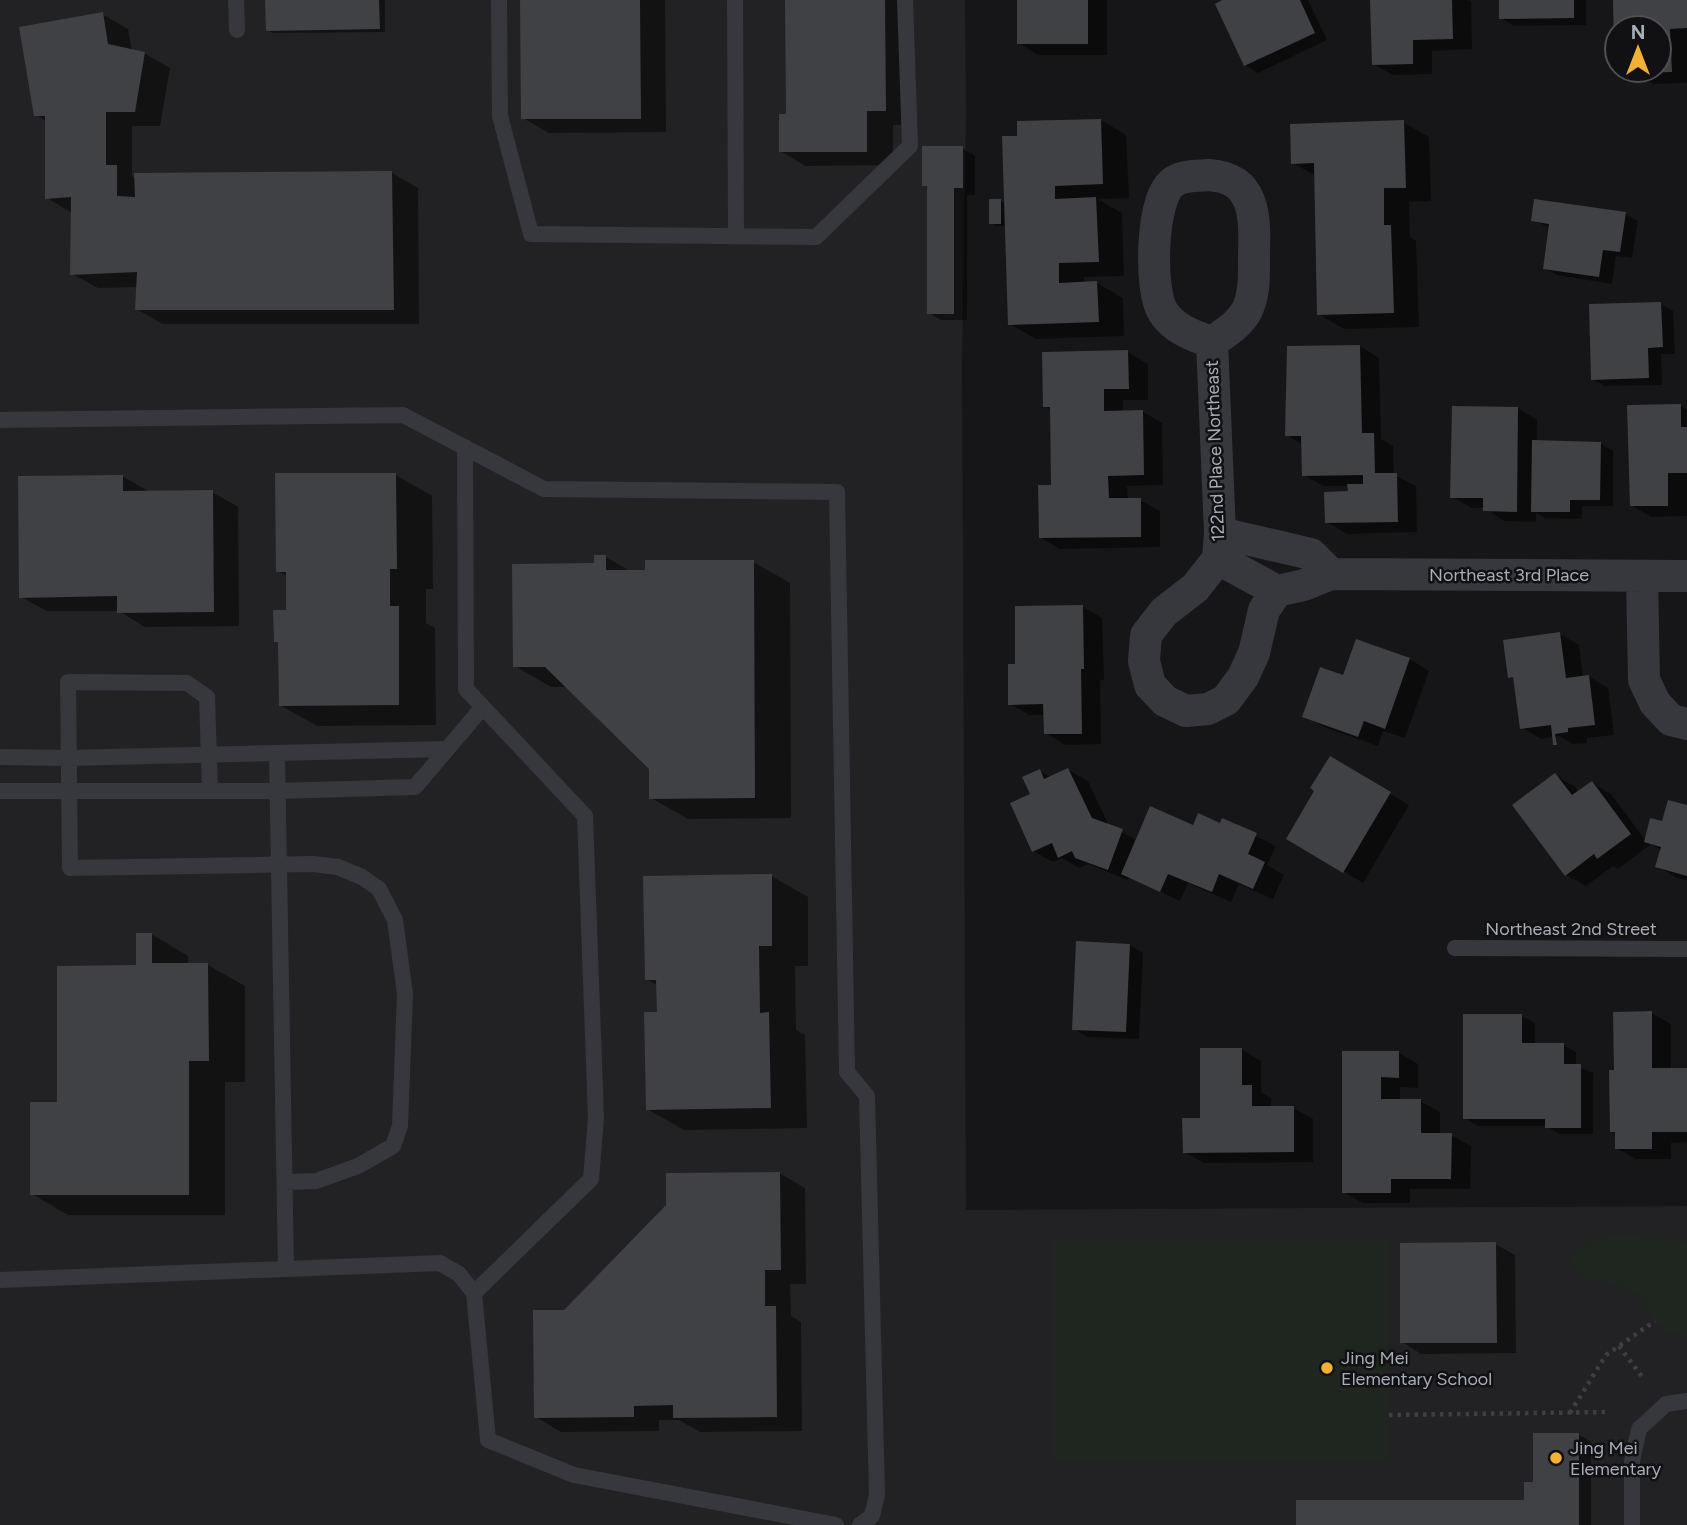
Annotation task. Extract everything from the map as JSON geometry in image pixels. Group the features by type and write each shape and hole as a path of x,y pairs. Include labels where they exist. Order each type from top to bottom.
{"street":[{"name":"122nd Place Northeast","path":"1209,175 1224,176 1241,187 1253,207 1255,224 1254,294 1246,313 1232,328 1212,342 1191,335 1174,325 1162,311 1156,290 1156,220 1162,196 1173,182 1209,175"},
{"name":"122nd Place Northeast","path":"1212,342 1219,546"},
{"path":"1219,546 1311,554 1331,574"},
{"path":"1219,546 1278,591 1264,610 1254,653 1243,677 1226,700 1208,709 1186,711 1165,701 1150,685 1144,661 1146,635 1164,612 1195,588 1219,546"},
{"name":"Northeast 3rd Place","path":"1278,591 1304,585 1331,574 1687,576"},
{"path":"1642,576 1644,680 1655,703 1671,720 1687,724"}],"lane":[{"path":"236,0 237,30"},
{"path":"499,0 500,116 531,234 816,237 910,146 905,0"},
{"path":"735,0 736,235"},
{"path":"0,420 402,415 544,488 837,492 847,1072 867,1096 877,1495 872,1516 860,1525"},
{"path":"465,447 466,689 584,816 596,1118 591,1179 474,1293"},
{"path":"210,791 207,697 187,683 68,682 70,868 280,864 338,867 362,877 379,889 395,920 405,994 400,1126 393,1146 358,1166 316,1181 286,1181"},
{"path":"0,791 278,791 415,787 483,707"},
{"path":"0,757 68,758 447,749"},
{"path":"277,753 286,1269"},
{"name":"Northeast 2nd Street","path":"1455,948 1687,950"},
{"path":"0,1280 440,1263 459,1274 474,1293 488,1440 574,1475 836,1525"},
{"path":"1632,1525 1632,1461 1639,1429 1666,1404 1687,1401"}],"path":[{"path":"1570,1413 1606,1355 1655,1321"},
{"path":"1619,1346 1643,1378"},
{"path":"1389,1415 1609,1412"}],"shaded area":[{"path":"0,0 965,0 962,364 966,1210 1687,1206 1687,1525 0,1525"},
{"path":"1594,1237 1669,1238 1687,1244 1687,1337 1669,1333 1655,1321 1637,1294 1606,1281 1584,1279 1567,1262 1581,1245"},
{"path":"1054,1239 1388,1239 1389,1460 1054,1462"}],"building":[{"path":"265,0 379,0 380,29 266,31"},
{"path":"520,0 640,0 641,119 521,119"},
{"path":"785,0 885,0 886,111 867,111 867,152 779,152 779,114 786,114"},
{"path":"1017,0 1088,0 1088,44 1017,44"},
{"path":"1222,0 1300,0 1315,33 1244,66 1215,4"},
{"path":"1370,0 1452,0 1453,39 1413,40 1413,64 1372,65"},
{"path":"1499,0 1574,0 1574,18 1499,19"},
{"path":"1613,0 1687,0 1687,28 1673,29 1673,14 1613,14"},
{"path":"103,12 108,44 145,52 135,112 106,112 106,165 117,165 117,196 135,197 134,173 392,171 394,310 135,310 137,272 70,275 71,197 45,199 45,116 34,116 19,27"},
{"path":"1101,119 1103,184 1055,186 1055,199 1096,197 1099,262 1059,263 1059,283 1097,281 1099,322 1008,325 1002,136 1017,136 1017,121"},
{"path":"1404,120 1406,188 1384,188 1384,225 1391,225 1394,313 1317,315 1314,163 1291,164 1290,124"},
{"path":"922,146 963,146 963,188 954,188 954,314 927,314 927,186 922,186"},
{"path":"989,199 1001,199 1001,224 989,224"},
{"path":"1534,199 1626,212 1620,252 1603,250 1599,277 1543,269 1549,224 1531,221"},
{"path":"1661,302 1663,347 1648,348 1649,378 1591,380 1589,304"},
{"path":"1360,345 1362,433 1374,433 1375,473 1397,473 1398,522 1325,523 1324,492 1348,491 1347,484 1363,484 1363,475 1302,476 1301,436 1285,436 1287,346"},
{"path":"1128,350 1129,389 1104,389 1104,411 1143,410 1144,475 1108,476 1109,498 1141,498 1141,537 1039,538 1038,485 1051,485 1050,407 1043,407 1042,352"},
{"path":"1681,404 1681,427 1687,427 1687,473 1668,473 1668,506 1630,506 1627,405"},
{"path":"1452,406 1518,407 1517,512 1483,511 1483,498 1450,498"},
{"path":"1532,440 1601,442 1600,500 1570,500 1570,512 1531,512"},
{"path":"275,473 396,473 397,569 390,569 390,606 399,606 399,705 279,706 278,642 274,642 273,610 286,610 286,572 276,572"},
{"path":"123,475 123,491 213,490 214,612 117,613 117,596 19,598 18,476"},
{"path":"594,555 606,555 606,570 645,570 645,560 754,560 755,798 649,799 649,769 545,667 513,667 512,564 594,563"},
{"path":"1083,605 1082,734 1044,734 1043,704 1008,705 1008,664 1015,664 1015,606"},
{"path":"1560,632 1566,678 1589,675 1595,725 1568,728 1568,732 1555,734 1557,745 1553,745 1551,725 1520,729 1513,677 1508,678 1503,640"},
{"path":"1356,639 1410,658 1385,729 1364,721 1358,737 1302,717 1320,667 1343,675"},
{"path":"1330,756 1391,792 1343,873 1286,839 1314,791 1310,788"},
{"path":"1068,768 1092,818 1123,829 1108,870 1075,858 1072,851 1058,858 1052,843 1032,852 1010,803 1030,794 1022,777 1040,769 1044,779"},
{"path":"1555,773 1572,795 1592,781 1631,834 1597,859 1594,854 1565,876 1512,805"},
{"path":"1668,800 1687,805 1687,876 1655,867 1661,847 1644,842 1650,818 1662,821"},
{"path":"1150,806 1193,825 1198,813 1220,823 1222,818 1257,833 1248,854 1265,862 1253,889 1219,874 1212,892 1168,874 1160,892 1121,874"},
{"path":"772,874 772,946 759,946 760,1013 769,1012 771,1108 646,1110 644,1012 657,1012 656,980 645,980 643,876"},
{"path":"136,933 152,933 152,963 208,963 209,1061 189,1061 189,1195 30,1195 30,1102 57,1102 57,966 136,965"},
{"path":"1076,941 1130,944 1126,1032 1072,1030"},
{"path":"1652,1011 1652,1068 1687,1068 1687,1132 1652,1132 1652,1149 1615,1149 1615,1132 1610,1132 1609,1070 1614,1070 1613,1012"},
{"path":"1463,1014 1522,1014 1522,1043 1564,1043 1564,1064 1581,1064 1581,1128 1545,1128 1545,1119 1463,1119"},
{"path":"1200,1048 1242,1048 1242,1085 1252,1085 1252,1106 1294,1106 1294,1152 1183,1153 1182,1118 1200,1118"},
{"path":"1342,1051 1399,1051 1399,1078 1381,1077 1381,1099 1421,1099 1421,1133 1452,1133 1451,1179 1391,1179 1391,1193 1342,1193"},
{"path":"780,1172 781,1270 765,1270 765,1306 776,1306 777,1417 673,1418 673,1405 634,1406 634,1417 534,1418 533,1310 564,1310 666,1205 666,1173"},
{"path":"1496,1242 1497,1343 1400,1343 1400,1243"},
{"name":"Jing Mei Elementary","path":"1533,1433 1579,1433 1579,1525 1296,1525 1296,1500 1524,1500 1524,1482 1533,1482"}],"place":[{"name":"Jing Mei Elementary School","path":"1327,1368"},
{"name":"Jing Mei Elementary","path":"1556,1458"}]}
